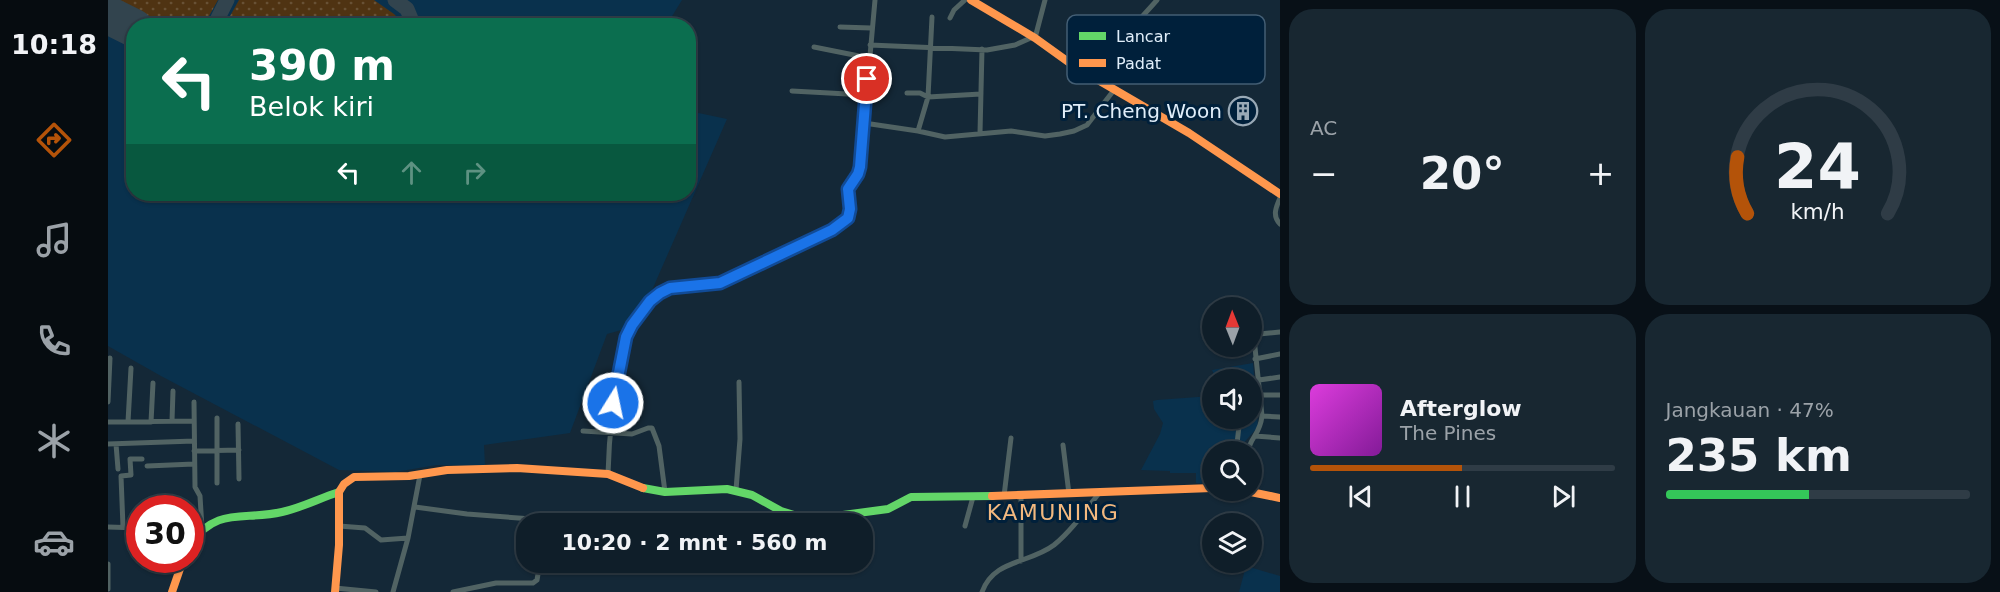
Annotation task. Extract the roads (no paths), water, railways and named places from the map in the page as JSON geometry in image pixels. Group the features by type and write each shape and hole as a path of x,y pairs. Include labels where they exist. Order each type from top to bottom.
{"street":[{"path":"608,474 609,432 616,382 626,337 650,301 670,288 720,283 832,230 845,222 850,214 848,189 860,167 875,0"},
{"path":"950,18 954,10 965,0"},
{"path":"971,0 1034,37 1067,61"},
{"path":"870,45 982,49 1015,45 1034,37 1046,0"},
{"path":"1143,15 1157,0"},
{"path":"918,131 928,97 932,17"},
{"path":"840,27 871,28"},
{"path":"814,47 869,58"},
{"path":"980,133 982,49"},
{"path":"1106,84 1180,127 1280,196 1275,212 1275,217 1280,224"},
{"path":"864,123 945,137 1011,131 1045,136 1074,131 1087,125 1114,90"},
{"path":"792,91 866,95"},
{"path":"907,93 920,93 928,97 981,94"},
{"path":"1258,369 1253,340 1259,334 1280,332"},
{"path":"1256,358 1280,354"},
{"path":"108,402 110,358"},
{"path":"128,422 131,368"},
{"path":"1262,380 1280,377"},
{"path":"736,490 740,439 739,382"},
{"path":"151,422 153,383"},
{"path":"172,391 172,422"},
{"path":"1262,395 1280,395"},
{"path":"194,402 195,487 199,495"},
{"path":"1262,417 1280,417"},
{"path":"217,418 217,483"},
{"path":"108,422 194,421"},
{"path":"238,423 239,479"},
{"path":"583,431 632,435 652,428 659,446 665,492"},
{"path":"1251,441 1259,429"},
{"path":"1255,436 1280,438"},
{"path":"1004,496 1011,438"},
{"path":"108,444 194,441"},
{"path":"116,444 118,470"},
{"path":"1063,445 1069,494"},
{"path":"194,451 239,450"},
{"path":"123,527 122,476 131,475 130,459 142,459"},
{"path":"147,466 194,464"},
{"path":"376,592 335,590 339,492 344,484 354,477 392,478 447,470 517,468 608,474 647,489 665,492 716,488 736,490 752,495 788,513"},
{"path":"393,592 408,538 420,475"},
{"path":"870,513 888,509 911,497 1021,496 1140,489 1202,488"},
{"path":"204,528 223,518 242,514 280,512 339,492"},
{"path":"982,592 991,575 1002,568 1038,555 1052,546 1069,531 1100,492"},
{"path":"1262,494 1280,498"},
{"path":"1021,496 1021,561"},
{"path":"965,526 973,497"},
{"path":"414,507 516,518"},
{"path":"339,526 365,528 381,540 408,538"},
{"path":"108,527 126,527"},
{"path":"108,564 108,589"},
{"path":"172,592 179,573"},
{"path":"453,592 496,583 533,583 537,580 538,573"}],"place":[{"name":"PT. Cheng Woon","path":"1243,111"}],"district":[{"name":"KAMUNING","path":"1053,512"}]}
